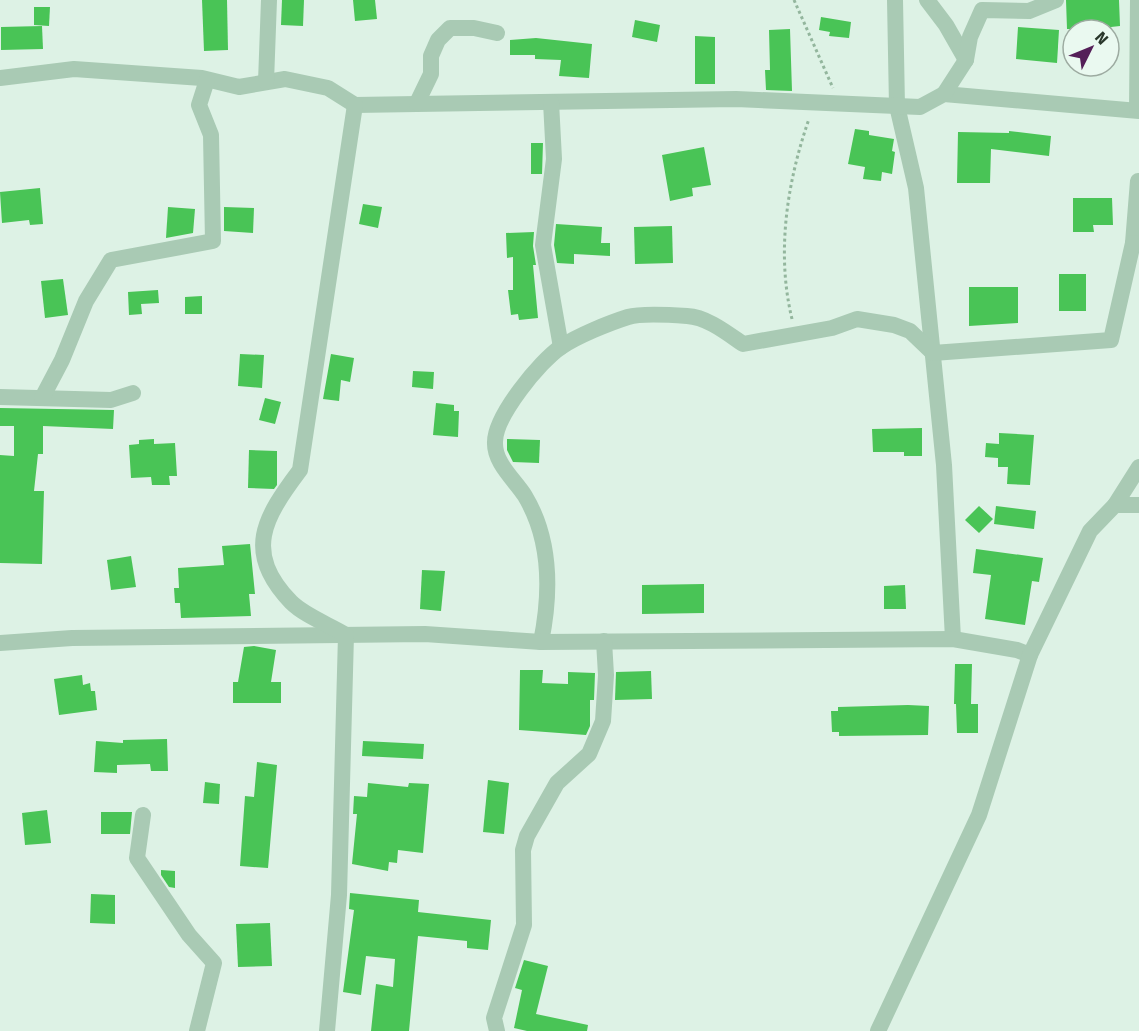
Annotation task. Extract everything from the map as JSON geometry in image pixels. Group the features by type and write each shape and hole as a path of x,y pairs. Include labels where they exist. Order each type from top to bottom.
{"street":[{"path":"266,82 268,0"},
{"path":"895,0 897,106 916,189 944,465 953,639"},
{"path":"927,0 946,25 966,60"},
{"path":"0,78 74,69 207,80 239,87 285,79 328,88 355,105 736,99 920,107 944,94 966,60 970,37 982,10 1029,11 1056,0"},
{"path":"944,94 1138,111 1138,0"},
{"path":"417,103 431,74 431,56 434,48 450,28 474,28 497,33"},
{"path":"42,398 62,360 86,301 111,260 213,240 211,135 199,105 207,80"},
{"path":"551,102 554,159 543,245 561,347"},
{"path":"346,635 292,603 264,564 263,533 279,499 300,470 355,105"},
{"path":"542,642 547,611 549,571 538,525 526,497 501,464 495,442 502,417 524,384 561,347 629,316 689,316 718,327 743,344 772,340 795,332 832,328 857,320 894,325 910,332 933,353 1111,340 1136,243 1138,182"},
{"path":"0,397 111,400 133,393"},
{"path":"878,1031 979,815 1030,655 1089,531 1115,506 1139,467"},
{"path":"1115,506 1139,506"},
{"path":"0,643 72,638 425,634 542,642 953,639 1017,650 1030,655"},
{"path":"327,1031 339,895 346,635"},
{"path":"497,1031 494,1018 524,925 523,850 530,829 544,808 547,796 557,783 589,754 603,721 606,675 604,641"},
{"path":"142,815 137,858 189,935 214,963 198,1031"}],"path":[{"path":"794,0 839,103"},
{"path":"795,332 787,301 787,200 797,154 815,102"}],"building":[{"path":"202,0 227,0 228,50 204,51"},
{"path":"282,0 304,0 303,26 281,25"},
{"path":"353,0 375,0 377,19 355,21"},
{"path":"1066,0 1119,0 1120,18 1067,18"},
{"path":"34,7 50,7 49,26 34,25"},
{"path":"821,17 851,22 849,38 829,36 830,32 819,30"},
{"path":"635,20 660,25 657,42 632,37"},
{"path":"42,26 43,49 1,50 1,27"},
{"path":"1018,27 1059,30 1057,63 1016,59"},
{"path":"790,29 792,91 766,90 765,70 770,70 769,30"},
{"path":"695,36 715,37 715,84 695,84"},
{"path":"536,38 592,44 589,78 559,76 561,60 535,59 535,55 510,55 510,40"},
{"path":"855,129 869,131 869,135 894,139 892,174 882,172 881,181 863,179 865,167 848,164"},
{"path":"1009,131 1051,136 1049,156 991,149 990,183 957,183 958,132 1009,133"},
{"path":"531,143 543,143 542,174 531,174"},
{"path":"704,147 711,185 692,188 693,196 670,201 662,155"},
{"path":"40,188 43,224 30,225 29,220 2,223 0,192"},
{"path":"1073,198 1112,198 1113,225 1093,225 1094,232 1073,232"},
{"path":"363,204 382,207 378,228 359,224"},
{"path":"168,207 195,209 193,233 166,238"},
{"path":"224,207 254,208 253,233 224,231"},
{"path":"556,224 602,227 601,243 610,243 610,256 574,254 574,264 557,263 554,245"},
{"path":"672,226 673,263 635,264 634,227"},
{"path":"534,232 533,246 536,265 533,265 538,318 519,320 518,314 511,315 508,290 513,290 513,257 507,258 506,233"},
{"path":"1059,274 1086,274 1086,311 1059,311"},
{"path":"63,279 68,315 45,318 41,281"},
{"path":"969,287 1018,287 1018,323 969,326"},
{"path":"158,290 159,303 141,304 142,314 129,315 128,292"},
{"path":"202,296 202,314 185,314 185,297"},
{"path":"240,354 264,355 262,388 238,386"},
{"path":"331,354 354,358 350,382 341,380 339,401 323,399"},
{"path":"413,371 434,372 433,389 412,387"},
{"path":"265,398 281,402 275,424 259,420"},
{"path":"436,403 454,405 454,411 459,411 458,437 433,435"},
{"path":"0,408 114,410 113,429 43,426 43,454 38,454 34,491 44,491 42,564 0,563 0,455 14,456 14,426 0,426"},
{"path":"922,428 922,456 904,456 904,452 873,452 872,429"},
{"path":"999,433 1034,435 1030,485 1007,484 1008,467 998,467 998,458 985,457 986,443 999,444"},
{"path":"154,439 154,444 175,443 177,476 169,476 170,485 152,485 151,477 131,478 129,445 139,444 139,440"},
{"path":"507,439 540,440 539,463 513,462 507,450"},
{"path":"249,450 277,451 277,485 274,489 248,488"},
{"path":"979,506 993,519 979,533 965,520"},
{"path":"996,506 1036,511 1034,529 994,524"},
{"path":"250,544 255,594 249,594 251,616 181,618 180,603 175,603 174,588 179,588 178,568 224,565 222,546"},
{"path":"976,549 1043,558 1039,582 1032,581 1025,625 985,619 991,575 973,573"},
{"path":"131,556 136,587 111,590 107,560"},
{"path":"422,570 445,571 441,611 420,609"},
{"path":"704,584 704,613 642,614 642,585"},
{"path":"905,585 906,609 884,609 884,586"},
{"path":"254,646 276,650 271,682 281,682 281,703 233,703 233,682 238,682 244,647"},
{"path":"955,664 972,664 971,704 978,704 978,733 957,733 956,704 954,704"},
{"path":"520,670 543,670 542,683 568,684 568,672 595,673 594,700 590,700 590,726 586,735 519,730"},
{"path":"651,671 652,699 615,700 616,672"},
{"path":"82,675 83,685 90,683 91,691 95,691 97,710 59,715 54,679"},
{"path":"929,706 928,735 839,736 839,732 832,732 831,711 838,711 838,707"},
{"path":"167,739 168,771 151,771 150,764 117,765 117,773 94,772 96,741 123,743 123,740"},
{"path":"363,741 424,744 423,759 362,756"},
{"path":"257,762 277,765 268,868 240,866 245,796 254,797"},
{"path":"488,780 509,783 504,834 483,832"},
{"path":"205,782 220,784 219,804 203,803"},
{"path":"368,783 408,787 409,783 429,784 423,853 398,850 397,863 389,862 388,871 352,864 357,814 353,814 354,796 367,797"},
{"path":"47,810 51,843 25,845 22,813"},
{"path":"101,812 132,812 130,834 101,834"},
{"path":"161,870 175,871 175,888 169,887 161,875"},
{"path":"350,893 419,900 418,912 491,920 488,950 467,948 467,941 418,936 409,1031 371,1031 376,984 393,987 395,959 366,956 361,995 343,992 354,910 349,909"},
{"path":"91,894 115,895 115,924 90,923"},
{"path":"270,923 272,966 238,967 236,924"},
{"path":"524,960 548,966 536,1014 588,1025 587,1031 527,1031 514,1028 522,990 515,988"}]}
